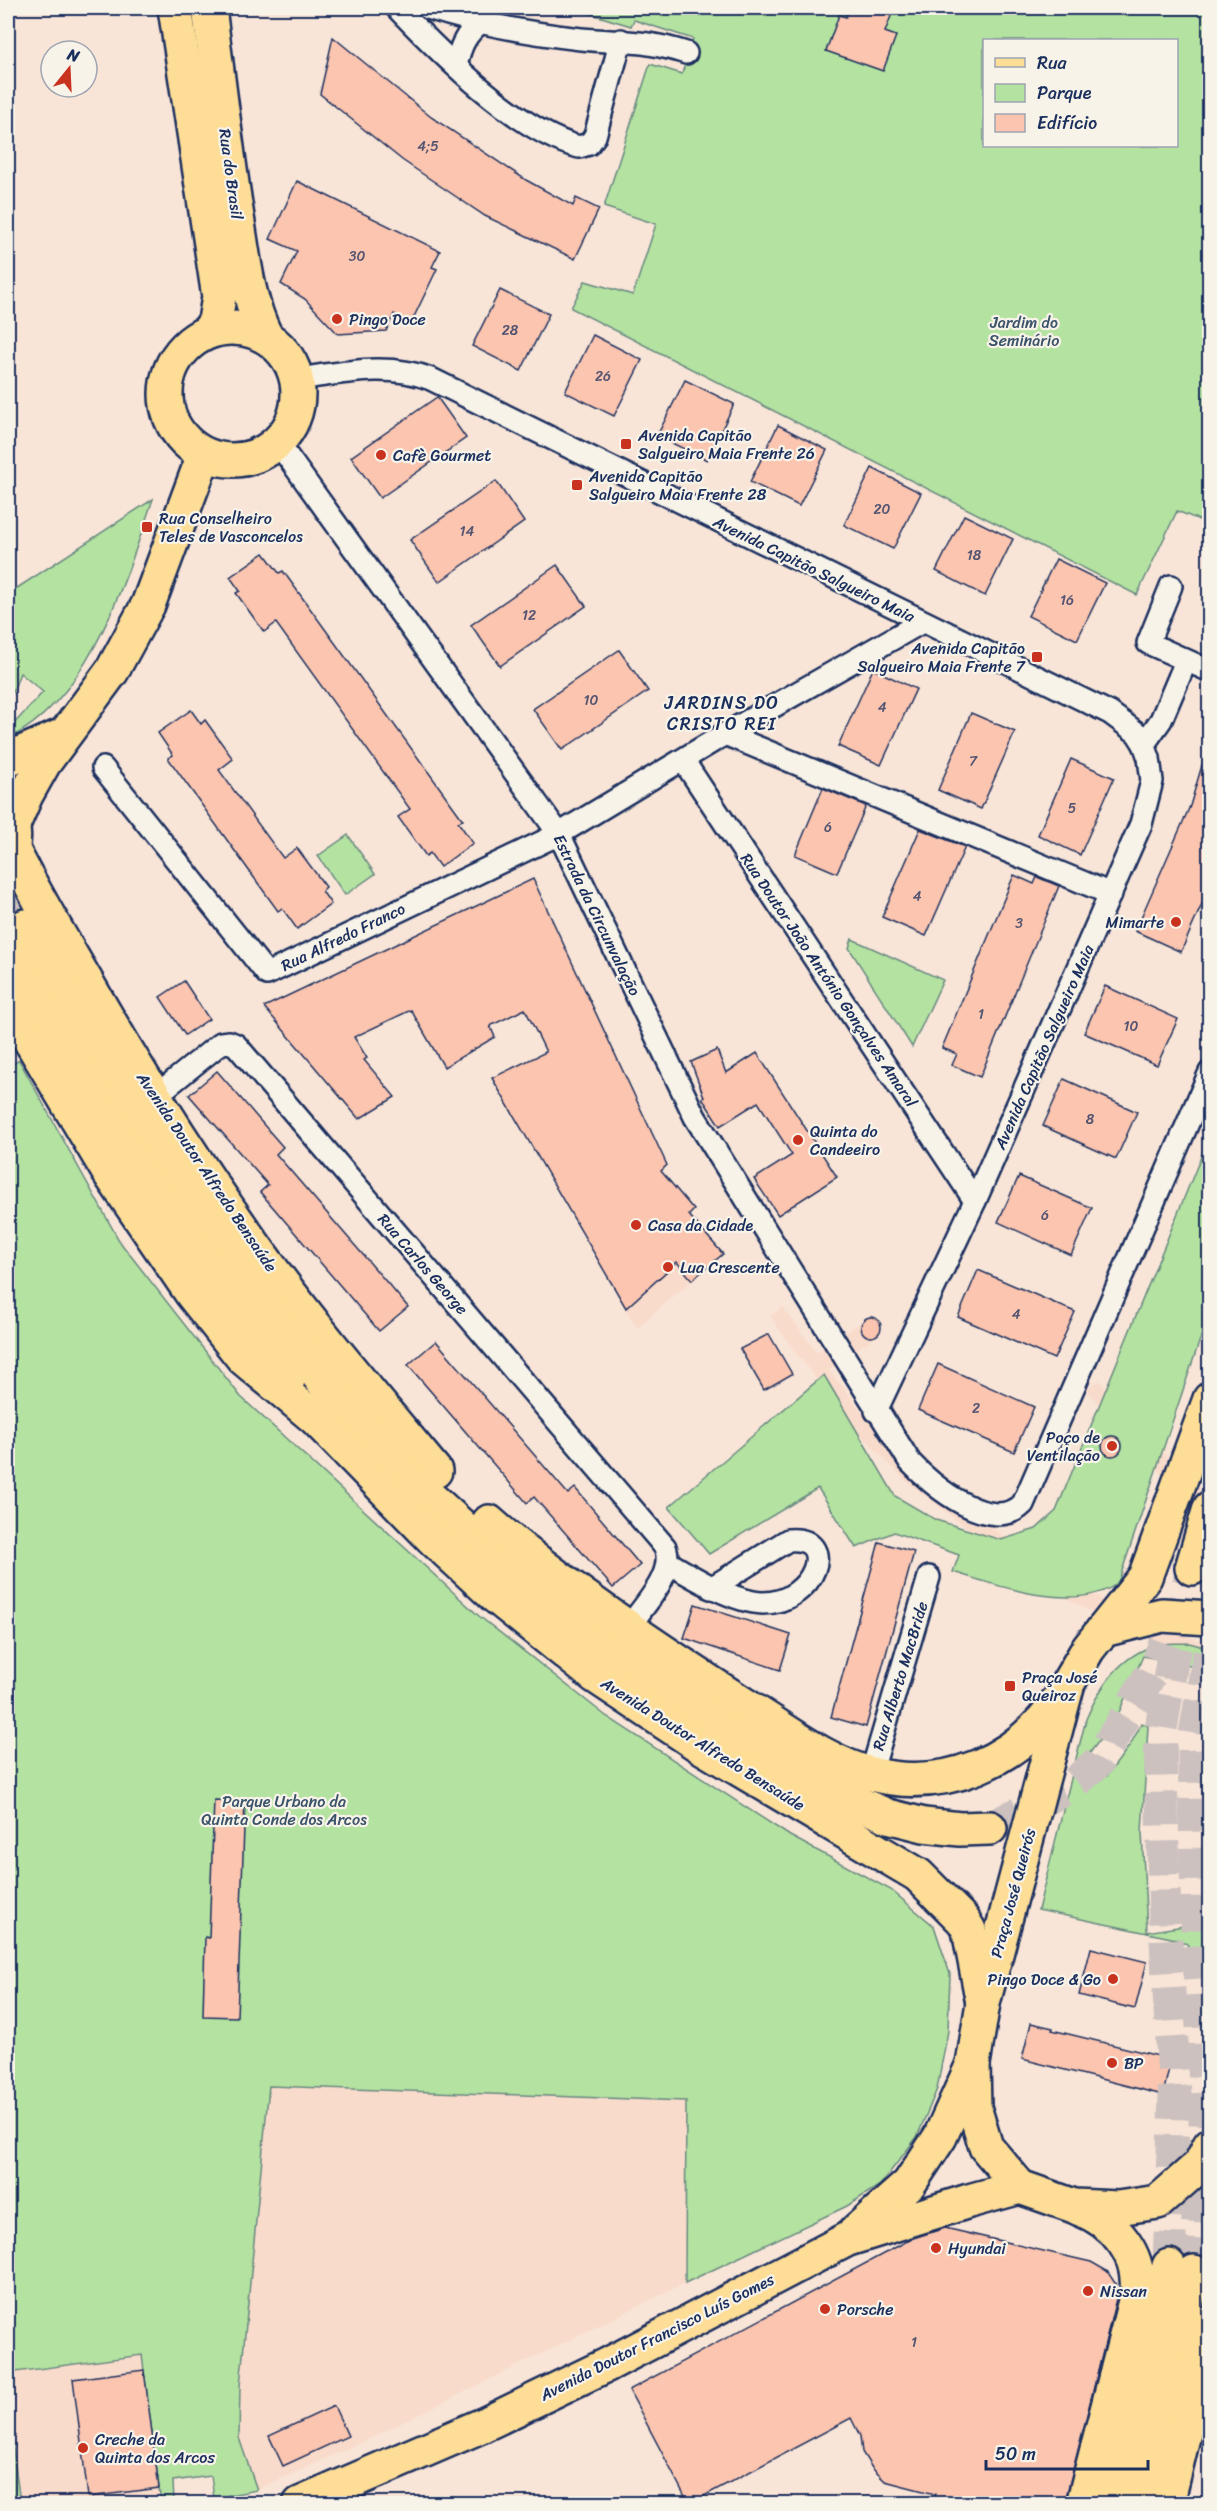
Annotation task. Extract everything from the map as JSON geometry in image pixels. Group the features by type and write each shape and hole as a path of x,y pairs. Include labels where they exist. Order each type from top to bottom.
{"main road":[{"name":"Rua do Brasil","path":"175,8 219,297 215,321 208,332"},
{"name":"Rua do Brasil","path":"209,8 249,292 254,311 266,337"},
{"path":"234,327 266,337 281,349 297,379 299,396 293,422 278,443 256,457 230,461 204,455 183,440 169,418 165,392 171,367 186,346 208,332 234,327"},
{"path":"10,837 31,786 63,735 112,671 148,605 204,455"},
{"path":"8,759 63,735"},
{"name":"Avenida Doutor Alfredo Bensaúde","path":"10,837 31,886 154,1097 287,1289 435,1471"},
{"name":"Avenida Doutor Alfredo Bensaúde","path":"16,938 108,1070 169,1167 236,1264 332,1395 411,1480 524,1583 623,1643 709,1683 843,1764 871,1774 901,1779 935,1779 970,1771 1002,1756 1037,1728 1068,1683"},
{"name":"Avenida Doutor Alfredo Bensaúde","path":"16,938 85,1085 148,1184 315,1418"},
{"name":"Avenida Doutor Alfredo Bensaúde","path":"8,1003 108,1171 192,1294 243,1358 315,1418 375,1481 479,1581 595,1676 697,1744 918,1875 963,1920 969,1930 983,2003"},
{"name":"Avenida Doutor Alfredo Bensaúde","path":"287,1333 515,1546 623,1643"},
{"name":"Praça José Queirós","path":"1020,2187 986,2146 974,2107 973,2064 983,2003 1068,1683 1088,1649 1145,1577 1209,1399"},
{"path":"1192,1568 1209,1508"},
{"path":"1103,1630 1162,1615 1209,1618"},
{"path":"623,1643 748,1742 840,1796 888,1816 924,1826 960,1829 990,1828"},
{"path":"848,2239 909,2184 940,2137 973,2064"},
{"path":"1074,2206 1118,2208 1158,2202 1200,2165 1209,2145"},
{"path":"1020,2187 1074,2206 1098,2218 1120,2238 1130,2251 1138,2275 1136,2297 1083,2504"},
{"name":"Avenida Doutor Francisco Luís Gomes","path":"300,2504 483,2425 607,2365 848,2239 1020,2187"},
{"path":"1109,2504 1181,2269 1137,2504"},
{"path":"1167,2504 1209,2324"},
{"path":"1186,2504 1209,2408"}],"street":[{"path":"397,8 486,92 541,130 573,145 584,146 595,136 621,40"},
{"path":"428,8 481,22 567,37 658,44 686,53"},
{"path":"456,66 464,39 481,22"},
{"name":"Avenida Capitão Salgueiro Maia","path":"297,379 379,369 393,369 417,374 1107,711 1137,733 1144,744 1152,781 1147,808 1112,894 975,1201 876,1411"},
{"name":"Estrada da Circunvalação","path":"278,443 559,834 682,1093 876,1411 910,1462 933,1484 988,1514 1006,1515 1018,1509 1034,1483 1209,1072"},
{"path":"1171,586 1148,643 1209,671"},
{"path":"559,834 725,734 922,622"},
{"path":"1144,744 1161,720 1186,661"},
{"path":"725,734 1112,894"},
{"name":"Rua Doutor João António Gonçalves Amaral","path":"684,760 975,1201"},
{"name":"Rua Alfredo Franco","path":"103,768 267,974 559,834"},
{"name":"Rua Carlos George","path":"154,1097 221,1042 236,1045 665,1547 669,1563"},
{"path":"623,1643 665,1575 669,1563 711,1588"},
{"name":"Rua Alberto MacBride","path":"871,1774 929,1577"}],"shaded area":[{"name":"Lua Crescente","path":"689,1215 723,1254 637,1328 610,1282"},
{"path":"783,1307 817,1353 865,1319 875,1317 879,1321 881,1331 829,1370 868,1419 895,1447 915,1467 1027,1554 1113,1606 1209,1644 1209,1661 1144,1637 1066,1598 1017,1567 904,1479 856,1430 790,1345 770,1316"},
{"path":"1099,1380 1160,1450 1209,1497 1209,1518 1148,1461 1086,1389"},
{"path":"268,2086 687,2101 685,2283 373,2437 257,2490 239,2438 240,2386"},
{"name":"Creche da Quinta dos Arcos","path":"142,2355 161,2503 20,2503 8,2409 8,2373"}],"green space":[{"name":"Jardim do Seminário","path":"572,8 1209,8 1209,524 1177,511 1137,595 571,308 585,281 633,295 656,224 604,207 650,64 682,74 693,39 634,20 631,26"},
{"path":"153,499 117,600 83,666 62,696 37,720 8,739 8,724 11,727 43,692 20,673 8,705 8,594"},
{"path":"348,835 375,874 345,895 318,856"},
{"path":"852,939 943,980 912,1047 849,948"},
{"name":"Parque Urbano da Quinta Conde dos Arcos","path":"19,1060 120,1242 241,1397 479,1616 606,1716 790,1836 891,1890 934,1926 950,1974 948,2031 937,2089 917,2137 880,2185 847,2206 685,2283 686,2101 269,2086 240,2386 239,2438 257,2490 214,2498 211,2476 173,2481 174,2503 161,2503 142,2355 8,2373 8,1067"},
{"path":"1209,1137 1209,1313 1118,1583 1101,1592 1059,1597 1014,1590 953,1572 959,1555 894,1532 856,1548 818,1488 709,1554 669,1507 824,1375 895,1496 936,1520 1001,1540 1036,1529 1056,1511"},
{"path":"1189,1643 1209,1648 1209,1670 1143,1656 1117,1717 1086,1758 1107,1776 1130,1745 1142,1723 1148,1726 1142,1832 1147,1932 1209,1922 1209,1959 1204,1970 1187,1944 1176,1939 1038,1910 1086,1719 1098,1695 1122,1665 1143,1650 1160,1644"},
{"path":"8,2409 20,2503 8,2503"}],"building":[{"path":"849,8 894,8 885,32 896,36 883,71 826,51 839,15 846,17"},
{"path":"333,37 431,117 526,180 573,206 576,198 599,209 575,259 485,216 402,160 320,94"},
{"path":"297,181 440,251 432,267 437,269 411,323 394,314 386,331 338,334 305,299 281,284 297,251 270,239"},
{"path":"500,290 549,314 521,371 472,346"},
{"path":"593,335 642,360 614,416 565,392"},
{"path":"685,380 734,404 707,460 657,436"},
{"path":"437,397 466,438 380,498 351,457"},
{"path":"778,425 827,450 799,506 750,482"},
{"path":"872,468 921,493 893,549 844,525"},
{"path":"496,481 524,522 439,582 410,540"},
{"path":"964,515 1013,539 985,596 936,571"},
{"path":"264,553 279,573 283,571 463,820 458,822 473,843 440,867 430,853 426,856 398,817 410,809 276,623 264,632 236,593 240,591 230,577"},
{"path":"1056,559 1105,583 1077,640 1028,616"},
{"path":"557,565 586,606 500,666 471,625"},
{"path":"619,650 648,691 562,750 533,709"},
{"path":"873,669 916,689 881,765 838,746"},
{"path":"191,710 201,724 205,720 233,759 219,770 283,858 297,848 326,887 322,891 331,904 297,929 282,908 278,911 168,758 173,755 158,733"},
{"path":"971,713 1015,732 981,809 938,790"},
{"path":"1205,755 1209,756 1209,888 1181,952 1135,931 1190,806"},
{"path":"1071,759 1114,778 1080,855 1038,835"},
{"path":"823,788 866,806 837,873 795,855"},
{"path":"920,829 965,847 926,936 882,917"},
{"path":"1014,875 1034,884 1037,877 1059,886 980,1077 952,1065 957,1054 942,1048"},
{"path":"533,879 667,1165 661,1171 694,1210 689,1215 723,1254 692,1280 677,1262 626,1308 492,1078 546,1052 525,1009 490,1026 495,1037 444,1067 411,1010 354,1037 367,1058 364,1060 395,1097 359,1119 264,1007"},
{"path":"184,981 209,1019 185,1035 160,997"},
{"path":"1105,986 1178,1019 1157,1065 1084,1033"},
{"name":"Quinta do Candeeiro","path":"717,1050 726,1073 757,1053 837,1177 778,1215 754,1179 792,1155 758,1102 720,1126 702,1098 704,1097 691,1062"},
{"path":"217,1071 283,1147 276,1154 408,1307 379,1331 260,1192 268,1185 189,1095"},
{"path":"1064,1079 1137,1112 1116,1159 1043,1126"},
{"path":"1019,1176 1092,1208 1071,1255 998,1222"},
{"path":"978,1270 1075,1312 1054,1359 958,1317"},
{"path":"871,1317 878,1320 881,1327 878,1334 871,1337 864,1334 861,1327 864,1320"},
{"path":"769,1334 792,1374 764,1390 740,1349"},
{"path":"436,1341 568,1494 575,1488 640,1565 613,1588 534,1497 527,1503 408,1365"},
{"path":"938,1364 1034,1407 1014,1452 918,1410"},
{"name":"Poço de Ventilação","path":"1112,1436 1119,1439 1122,1446 1119,1453 1112,1456 1105,1453 1102,1446 1105,1439"},
{"path":"879,1542 914,1552 866,1727 831,1717"},
{"path":"695,1604 791,1635 780,1670 684,1638"},
{"path":"214,1800 245,1801 237,2017 203,2016 205,1937 209,1938"},
{"name":"Pingo Doce & Go","path":"1091,1948 1147,1962 1135,2009 1079,1995"},
{"path":"1031,2023 1171,2059 1163,2095 1022,2059"},
{"path":"945,2228 1091,2262 1107,2271 1115,2283 1117,2295 1065,2504 933,2504 935,2494 885,2481 872,2468 862,2452 860,2436 851,2418 689,2504 629,2390 913,2238"},
{"path":"144,2370 159,2488 88,2497 73,2379"},
{"path":"334,2406 348,2436 283,2466 269,2436"}],"tunnel":[{"path":"8,901 25,926"},
{"path":"1169,2266 1175,2094 1165,1924 1160,1735 1172,1662 1192,1568"},
{"path":"990,1828 1071,1786 1098,1762 1158,1662 1165,1643"},
{"path":"1194,2272 1206,2109 1197,1924 1194,1740 1210,1647"}],"place":[{"name":"Pingo Doce","path":"337,319"},
{"name":"Avenida Capitão Salgueiro Maia Frente 26","path":"626,444"},
{"name":"Cafè Gourmet","path":"381,455"},
{"name":"Avenida Capitão Salgueiro Maia Frente 28","path":"577,485"},
{"name":"Rua Conselheiro Teles de Vasconcelos","path":"147,527"},
{"name":"Avenida Capitão Salgueiro Maia Frente 7","path":"1037,657"},
{"name":"Mimarte","path":"1176,922"},
{"name":"Quinta do Candeeiro","path":"798,1140"},
{"name":"Casa da Cidade","path":"636,1225"},
{"name":"Lua Crescente","path":"668,1267"},
{"name":"Poço de Ventilação","path":"1112,1446"},
{"name":"Praça José Queiroz","path":"1010,1686"},
{"name":"Pingo Doce & Go","path":"1113,1979"},
{"name":"BP","path":"1112,2063"},
{"name":"Hyundai","path":"936,2248"},
{"name":"Nissan","path":"1088,2291"},
{"name":"Porsche","path":"825,2309"},
{"name":"Creche da Quinta dos Arcos","path":"83,2448"}],"district":[{"name":"JARDINS DO CRISTO REI","path":"722,713"}]}
